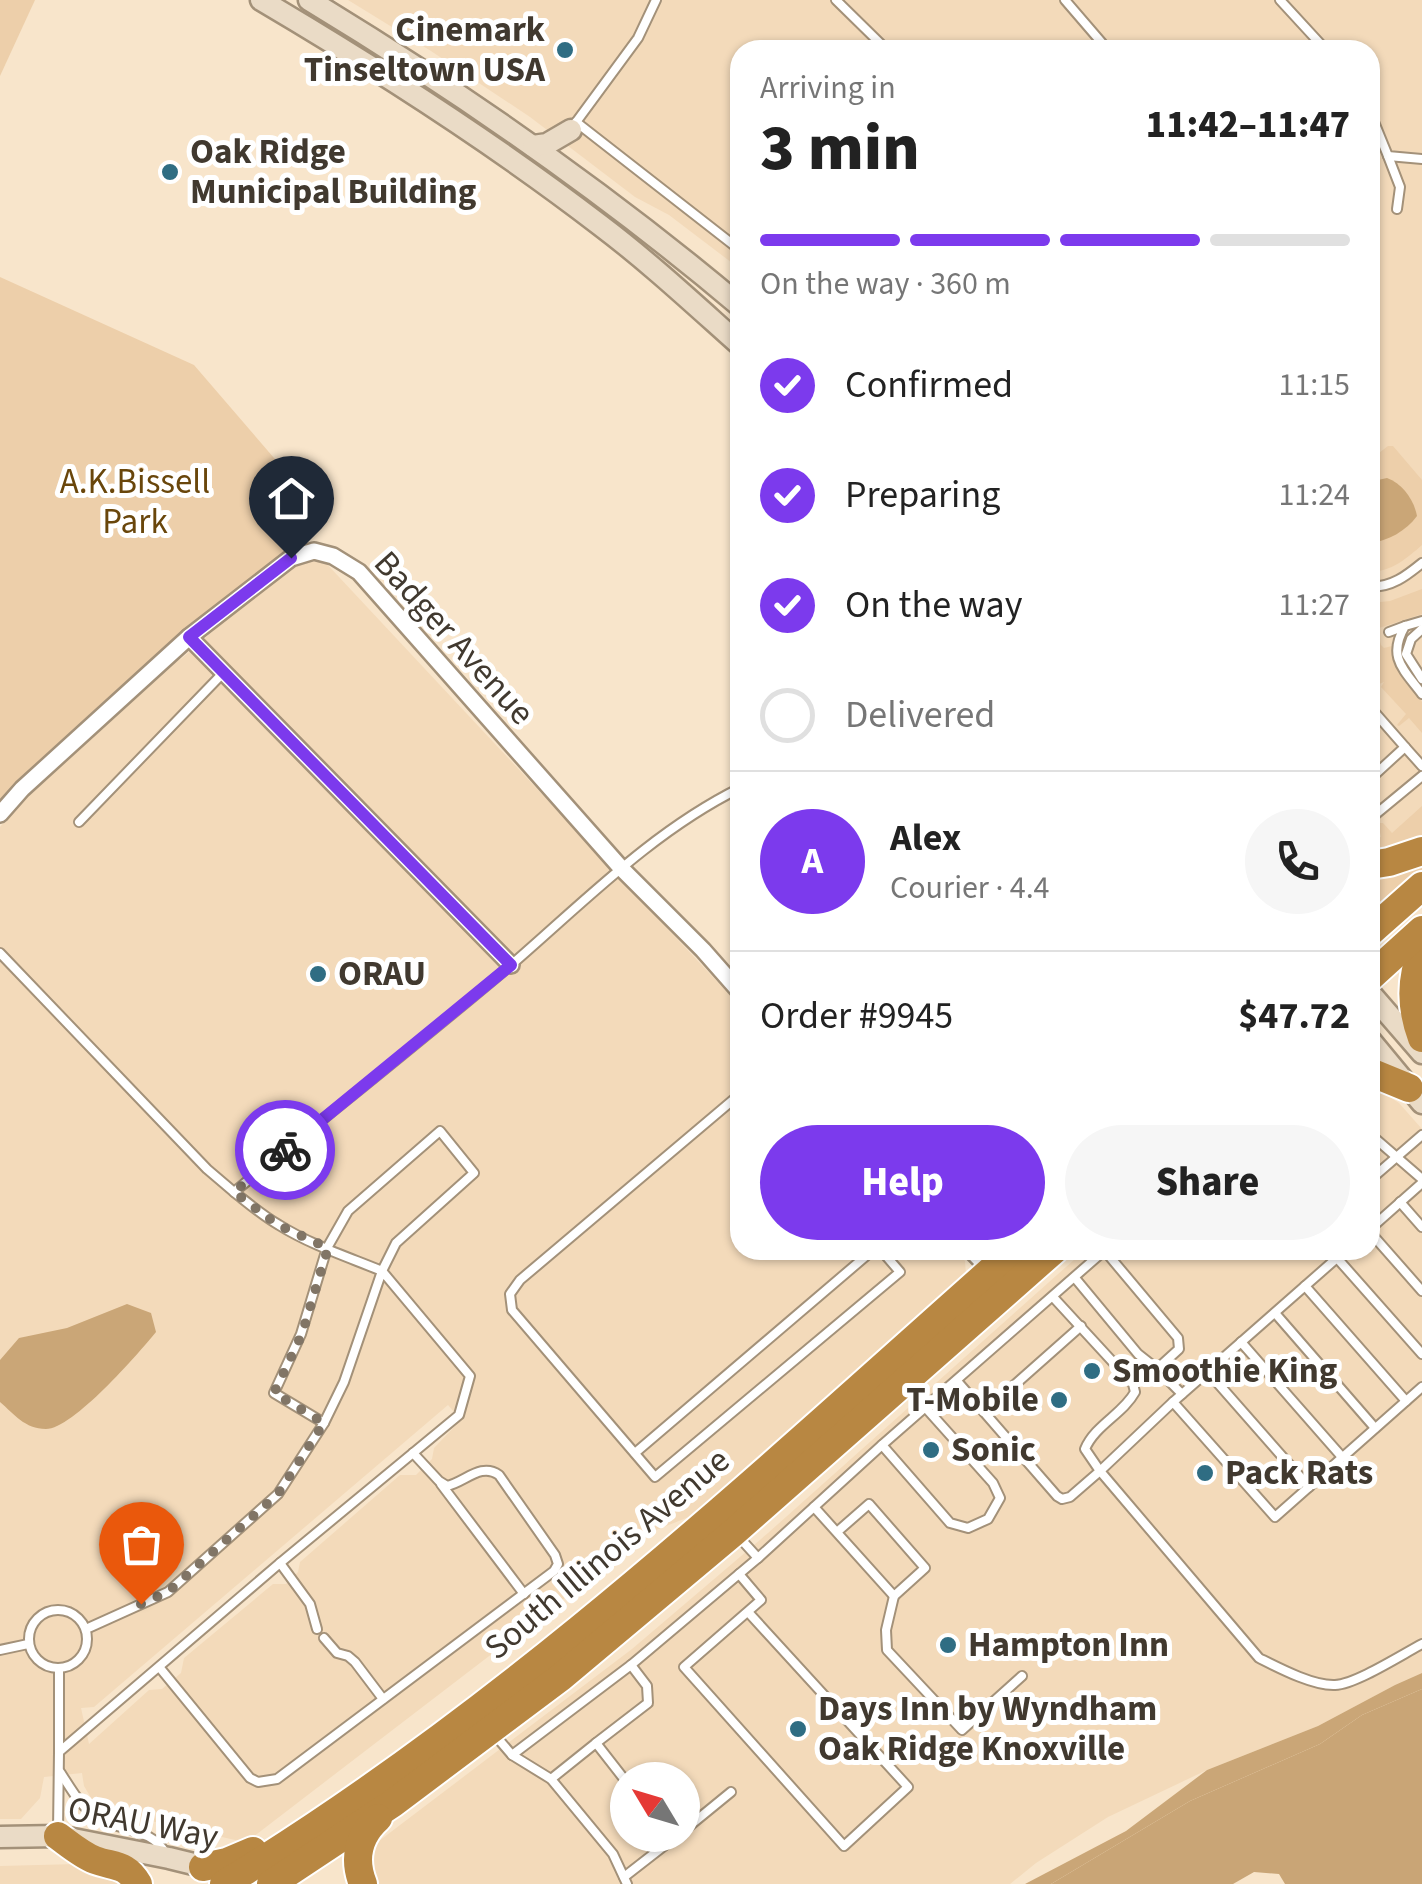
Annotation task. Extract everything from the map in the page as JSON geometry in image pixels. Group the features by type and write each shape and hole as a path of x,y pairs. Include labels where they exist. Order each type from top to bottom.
{"highway":[{"path":"1380,863 1422,851"},
{"path":"1380,923 1422,886"},
{"path":"1380,968 1422,930"},
{"path":"1422,951 1413,996 1414,1015 1422,1038"},
{"path":"1380,1077 1416,1096"},
{"name":"South Illinois Avenue","path":"999,1280 1009,1260"},
{"name":"South Illinois Avenue","path":"221,1875 277,1852 487,1718 656,1600 726,1523 999,1280 1036,1260"},
{"name":"South Illinois Avenue","path":"274,1884 394,1803 487,1718"},
{"path":"363,1884 360,1840 394,1803"},
{"path":"58,1836 96,1860 117,1864 134,1876 138,1884"}],"main road":[{"path":"261,0 431,104 546,184 661,274 730,336"},
{"path":"309,0 436,79 564,167 730,298"},
{"path":"326,39 339,18"},
{"path":"533,146 547,144 574,126"},
{"path":"564,167 574,126"},
{"path":"1380,1005 1422,1053"},
{"path":"1380,1052 1416,1096"},
{"name":"ORAU Way","path":"0,1837 58,1836 274,1884"}],"street":[{"name":"Badger Avenue","path":"0,814 22,789 189,637 291,558 314,550 333,556 358,572 621,868 730,981"},
{"path":"189,637 511,965"},
{"path":"980,1260 999,1280"}],"lane":[{"path":"656,0 638,38 574,126 730,243"},
{"path":"836,0 877,40"},
{"path":"1065,0 1099,40"},
{"path":"1280,0 1317,40"},
{"path":"1380,136 1400,187 1397,210"},
{"path":"1388,156 1422,159"},
{"path":"1380,587 1400,580 1422,563"},
{"path":"1390,632 1422,621"},
{"path":"1405,626 1397,642 1397,656 1422,694"},
{"path":"1422,629 1411,638 1406,654 1422,679"},
{"path":"79,822 224,672"},
{"path":"1380,718 1422,766"},
{"path":"1380,770 1405,747"},
{"path":"1380,811 1422,776"},
{"path":"234,1192 511,965 621,868 695,812 730,793"},
{"path":"0,952 207,1169 278,1225 382,1271 470,1376 459,1415 59,1752"},
{"path":"730,1102 520,1280 510,1294 512,1310 655,1476 900,1272 890,1260"},
{"path":"86,1629 168,1592 278,1494 324,1423 344,1382 382,1271 396,1243 474,1173 440,1131 348,1211 328,1248 302,1334 274,1393 324,1423"},
{"path":"1380,1171 1422,1134"},
{"path":"1380,1143 1422,1181 1380,1221"},
{"path":"1400,1202 1422,1227"},
{"path":"1380,1242 1422,1291"},
{"path":"635,1453 861,1260"},
{"path":"512,1755 631,1665 758,1558 1094,1260"},
{"path":"1113,1260 1178,1338 1178,1349 1157,1369"},
{"path":"956,1380 1062,1499 1070,1497 1335,1260"},
{"path":"1339,1260 1422,1354"},
{"path":"1074,1278 1138,1354 1182,1394"},
{"path":"1305,1286 1406,1401"},
{"path":"1053,1296 1135,1392 1089,1439 1086,1449 1090,1460 1260,1658 1330,1686 1346,1684 1422,1644"},
{"path":"1275,1313 1375,1428"},
{"path":"984,1412 1081,1326"},
{"path":"1241,1342 1342,1458"},
{"path":"1208,1372 1308,1487"},
{"path":"1173,1402 1274,1517 1422,1387"},
{"path":"882,1445 950,1523 968,1528 988,1518 1000,1498 993,1483 926,1407"},
{"path":"413,1453 524,1594"},
{"path":"160,1668 250,1778 258,1782 277,1778 524,1594 558,1564 556,1554 492,1470 481,1470 457,1484 447,1486 438,1481"},
{"path":"837,1532 869,1504 926,1568 894,1596 886,1630 887,1650 962,1730 1022,1676"},
{"path":"814,1507 894,1596"},
{"path":"726,1523 758,1558"},
{"path":"280,1563 310,1604 318,1630"},
{"path":"739,1574 761,1600 684,1667 844,1846 908,1787 748,1612"},
{"path":"66,1610 82,1620 86,1629 87,1647 83,1655 59,1668 43,1664 28,1644 33,1625 47,1612 66,1610"},
{"path":"324,1638 337,1653 355,1662 383,1699"},
{"path":"0,1650 28,1644"},
{"path":"551,1779 648,1702 647,1686 631,1665"},
{"path":"58,1836 59,1668"},
{"path":"487,1718 512,1755 551,1779 613,1854 625,1881 657,1852"},
{"path":"596,1744 610,1762"},
{"path":"58,1770 94,1816 160,1842 168,1858"},
{"path":"700,1816 731,1792"}],"shaded area":[{"path":"348,0 1422,0 1422,839 1380,853 1380,40 730,40 730,261 431,51"},
{"path":"1387,478 1398,484 1407,493 1417,516 1408,526 1380,541 1380,480"},
{"path":"316,559 325,562 730,995 730,1260 964,1260 966,1274 694,1515 651,1532 249,1840 97,1808 84,1786 82,1773 44,1777 40,1798 21,1819 0,1819 0,827 30,790 276,576 300,563","holes":["448,1405 461,1420 434,1448 432,1459 416,1475 400,1475 300,1562 298,1572 286,1584 273,1584 184,1658 181,1673 162,1689 149,1690 89,1744 81,1708 94,1707"]},
{"path":"1380,1091 1399,1103 1422,1129 1422,1673 1318,1726 1207,1770 1108,1817 1010,1884 375,1884 375,1844 632,1649 1074,1260 1380,1260"},
{"path":"127,1304 151,1313 156,1332 104,1389 72,1417 58,1426 39,1428 20,1420 0,1402 0,1360 19,1338 67,1328"},
{"path":"1422,1673 1422,1689 1362,1715 1320,1744 1190,1801 1051,1884 1025,1884 1126,1831 1207,1770 1318,1726"},
{"path":"1422,1689 1422,1884 1285,1884 1279,1874 1254,1872 1233,1884 1051,1884 1190,1801 1320,1744 1362,1715"},
{"path":"77,1864 130,1884 0,1884 0,1866"}],"green space":[{"path":"0,0 35,0 0,76"},
{"name":"A.K.Bissell Park","path":"0,277 194,365 317,508 295,543 162,653 0,802"},
{"path":"1393,446 1422,480 1422,545 1392,567 1380,570 1380,452"},
{"path":"1422,589 1422,614 1380,628 1380,602"},
{"path":"1380,642 1384,648 1392,646 1395,665 1422,702 1422,733 1409,718 1397,725 1406,714 1381,687 1384,682 1380,684"},
{"path":"1422,806 1422,839 1380,853 1380,823 1392,833"},
{"path":"1422,862 1422,873 1380,910 1380,875"}],"way so far":[{"path":"141,1604 168,1592 278,1494 324,1423 274,1393 302,1334 328,1248 278,1225 234,1192 285,1150"}],"place":[{"name":"Cinemark Tinseltown USA","path":"565,50"},
{"name":"Oak Ridge Municipal Building","path":"170,172"},
{"name":"ORAU","path":"318,974"},
{"name":"Smoothie King","path":"1092,1371"},
{"name":"T-Mobile","path":"1059,1400"},
{"name":"Sonic","path":"931,1450"},
{"name":"Pack Rats","path":"1205,1473"},
{"name":"Hampton Inn","path":"948,1645"},
{"name":"Days Inn by Wyndham Oak Ridge Knoxville","path":"798,1729"}],"route":[{"path":"285,1150 511,965 189,637 291,558"}]}
